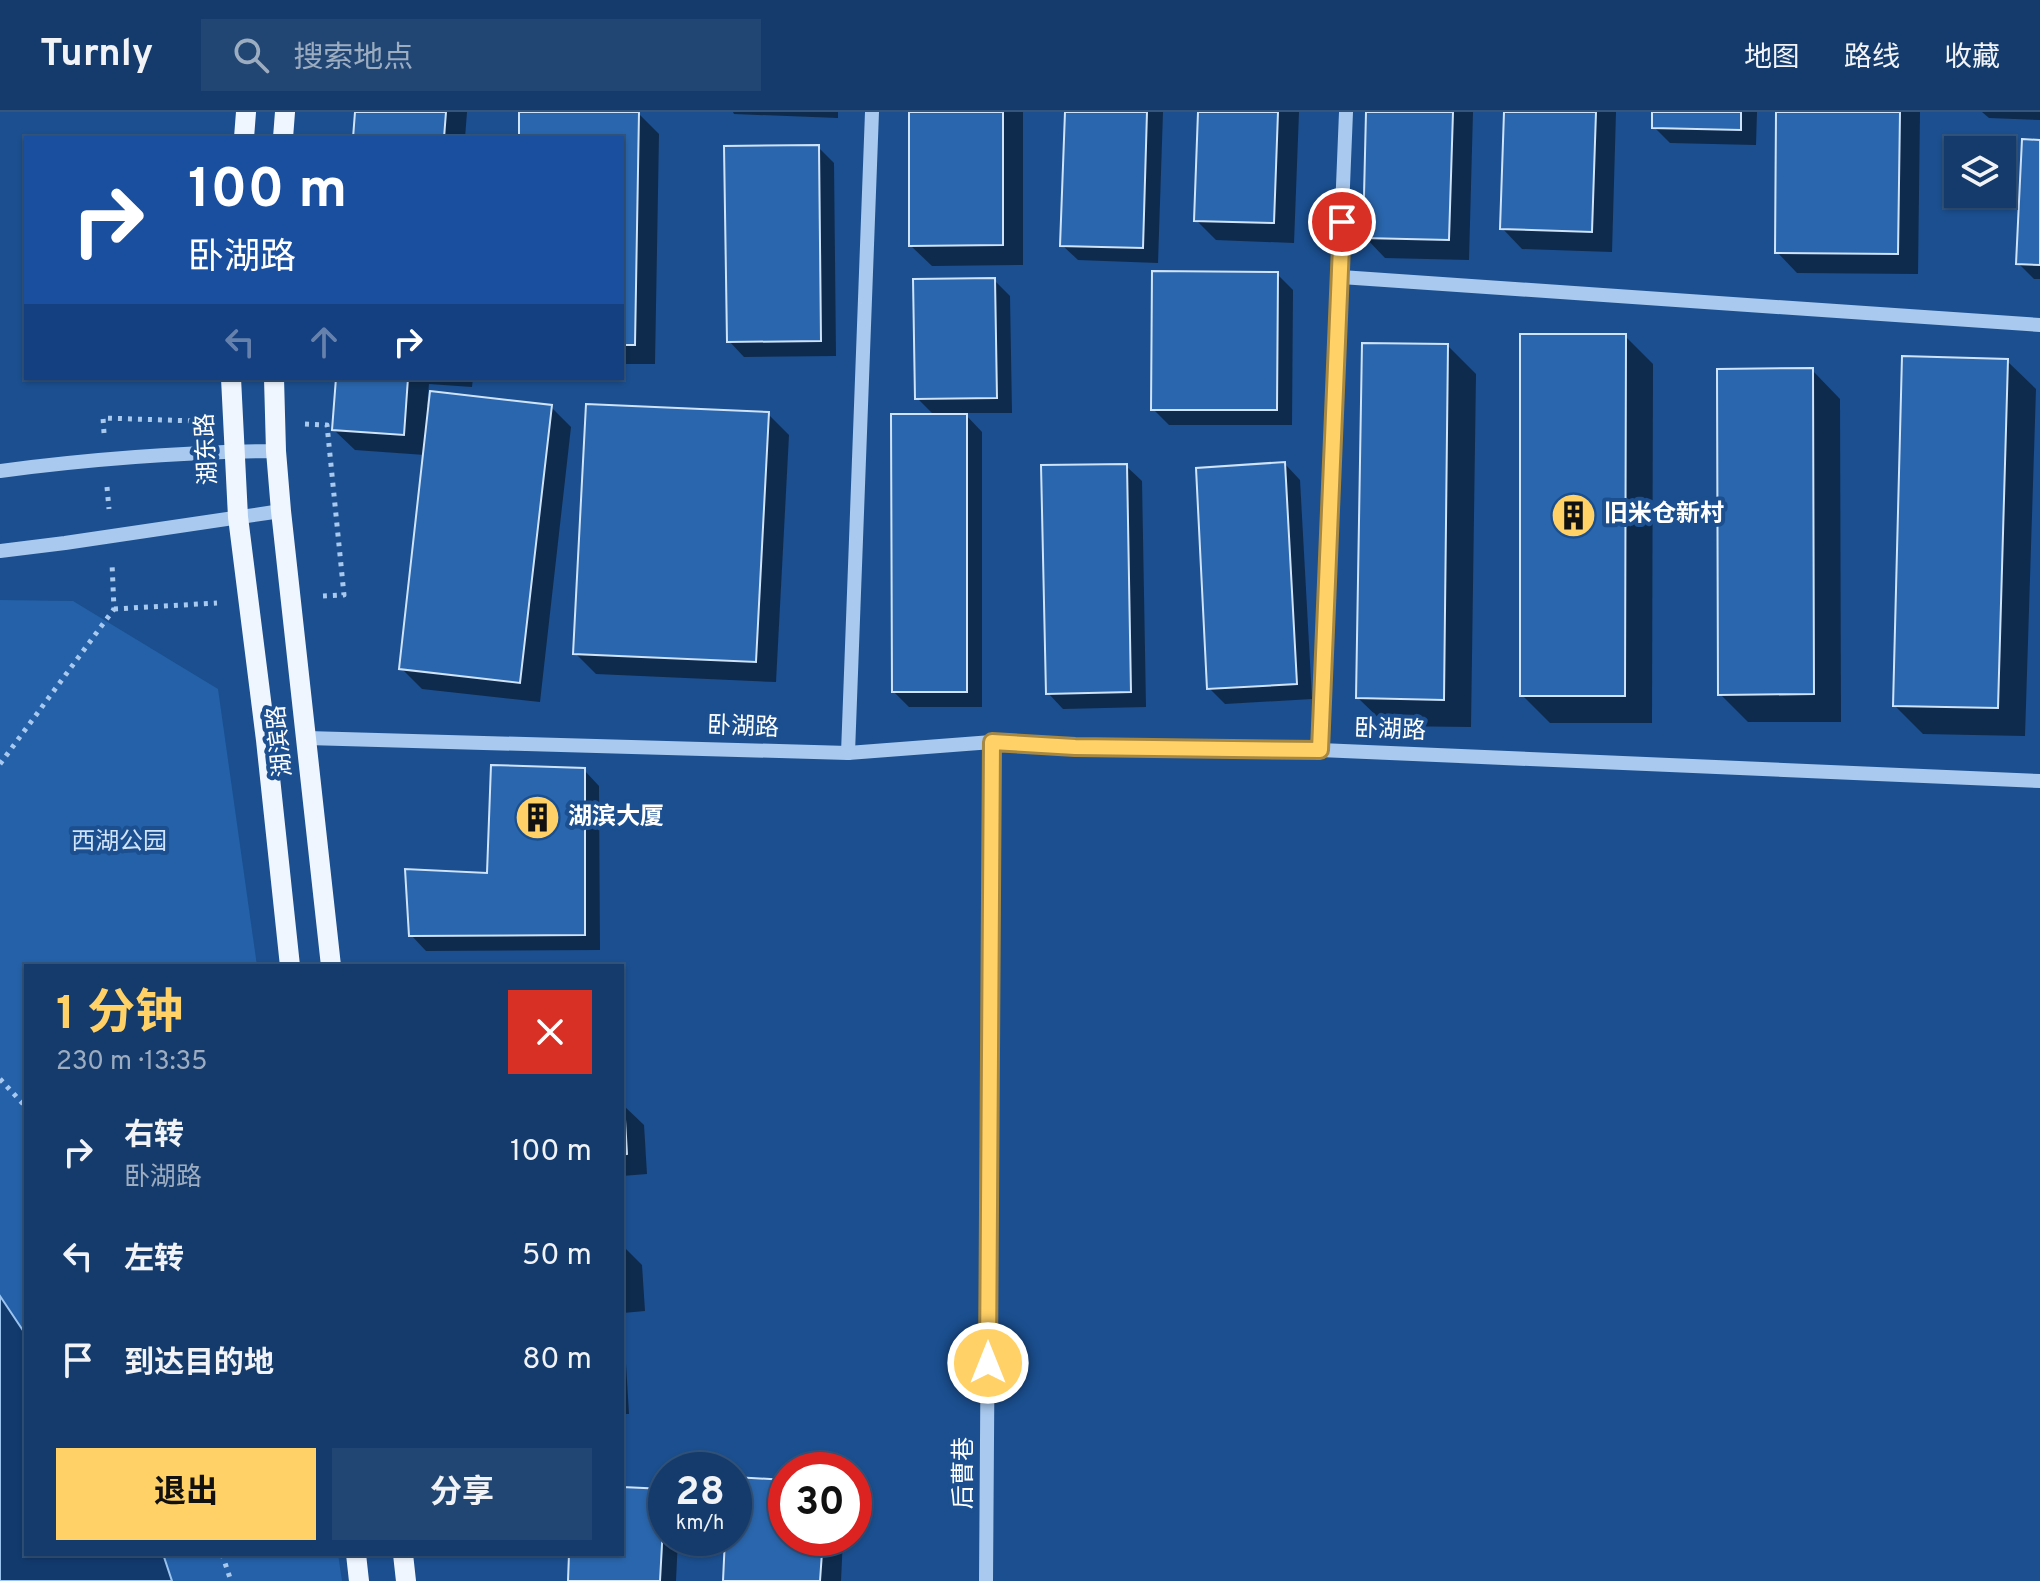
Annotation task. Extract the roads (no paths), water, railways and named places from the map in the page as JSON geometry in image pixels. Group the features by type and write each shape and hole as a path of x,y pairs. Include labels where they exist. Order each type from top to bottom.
{"main road":[{"path":"244,136 246,112"},
{"path":"283,136 285,112"},
{"name":"湖东路","path":"231,380 238,517"},
{"path":"274,380 276,451"},
{"name":"湖滨路","path":"276,451 331,964"},
{"name":"湖滨路","path":"238,517 290,964"},
{"path":"356,1556 359,1581"},
{"path":"403,1556 406,1581"}],"street":[{"path":"848,753 872,112"},
{"path":"1320,750 1346,112"},
{"path":"1341,277 2040,325"},
{"path":"0,471 53,464 276,451"},
{"path":"0,551 281,511"},
{"name":"卧湖路","path":"307,738 848,753 992,742 1075,747 1320,750 2040,781"},
{"name":"后曹巷","path":"986,1581 992,742"}],"place":[{"name":"旧米仓新村","path":"1573,515"},
{"name":"湖滨大厦","path":"537,818"}],"park label":[{"name":"西湖公园","path":"119,843"}]}
